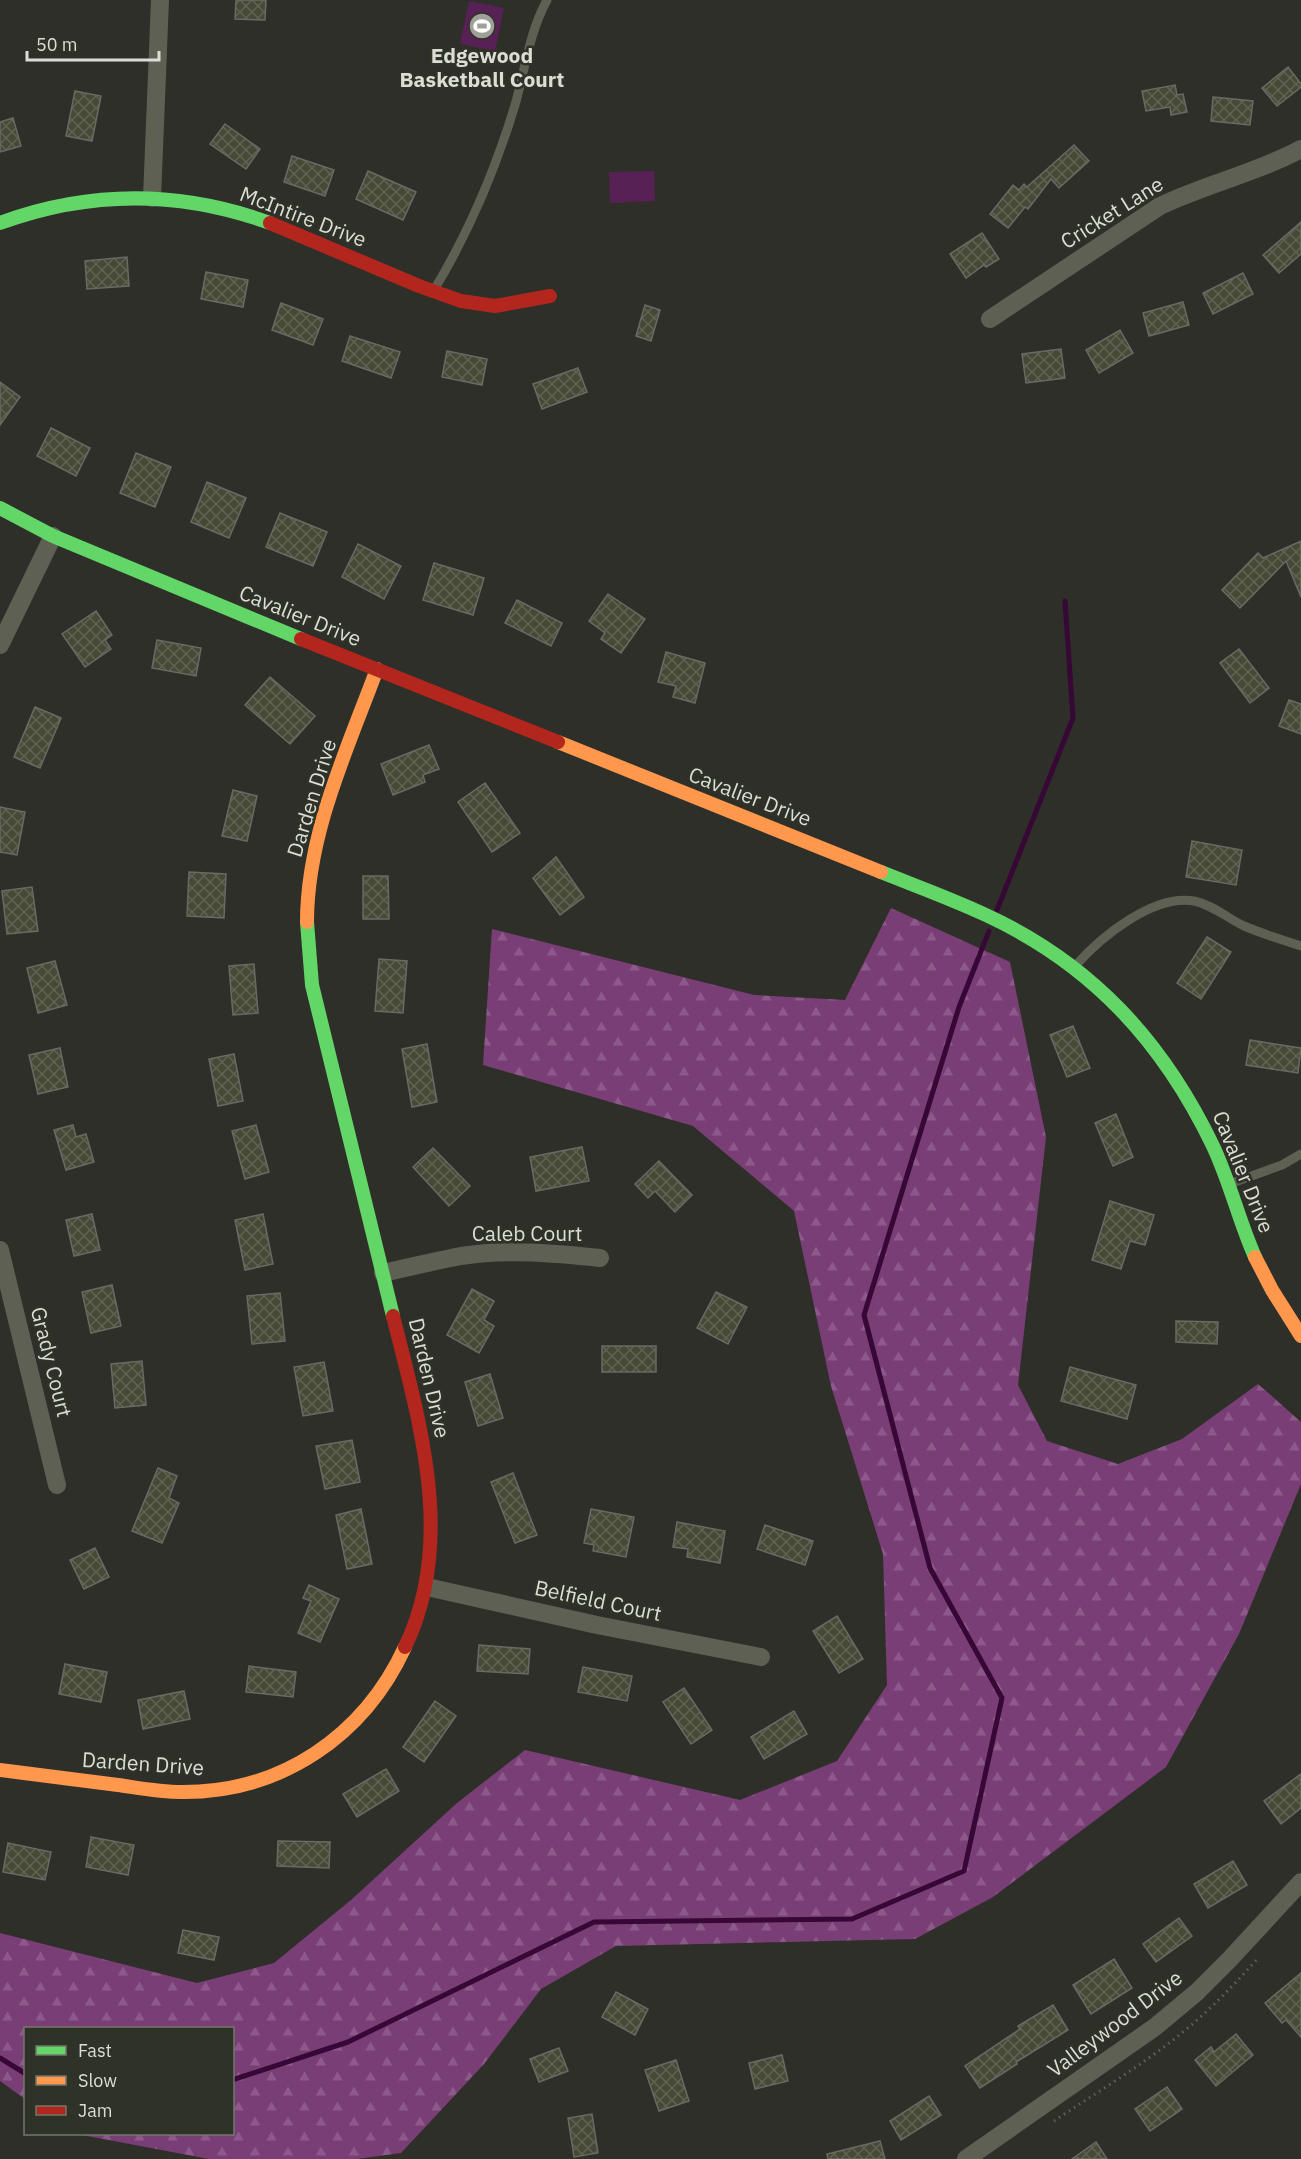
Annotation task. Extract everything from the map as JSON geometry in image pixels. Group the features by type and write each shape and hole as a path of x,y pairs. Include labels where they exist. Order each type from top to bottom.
{"street":[{"path":"152,198 160,0"},
{"name":"Cricket Lane","path":"990,319 1160,206 1179,196 1233,179 1301,149"},
{"name":"McIntire Drive","path":"0,223 39,210 79,202 152,198 197,203 239,212 279,225 469,303 488,306 550,296"},
{"name":"Cavalier Drive","path":"0,508 53,536 254,621 985,914 1022,933 1074,967 1104,991 1161,1055 1209,1134 1230,1183 1248,1240 1265,1279 1301,1336"},
{"path":"0,645 53,536"},
{"name":"Darden Drive","path":"0,1770 147,1789 189,1792 223,1789 281,1771 312,1756 335,1741 359,1717 381,1690 402,1655 418,1617 427,1587 432,1538 427,1472 419,1420 312,985 308,948 307,910 319,834 377,669"},
{"name":"Grady Court","path":"0,1250 57,1485"},
{"name":"Caleb Court","path":"383,1273 462,1256 518,1253 564,1254 600,1258"},
{"name":"Belfield Court","path":"427,1587 597,1625 761,1658"},
{"name":"Valleywood Drive","path":"966,2159 1155,2027 1197,1992 1301,1882"}],"lane":[{"path":"434,290 475,216 496,164 516,103 530,40 547,0"},
{"path":"1074,967 1114,928 1138,914 1177,901 1206,904 1243,925 1301,946"},
{"path":"1230,1183 1282,1165 1301,1154"}],"green space":[{"path":"891,908 1010,962 1046,1137 1018,1385 1047,1441 1118,1464 1182,1439 1258,1384 1301,1422 1301,1484 1239,1634 1166,1767 993,1897 915,1939 616,1946 541,1989 484,2064 401,2153 357,2159 209,2159 82,2135 234,2135 234,2027 24,2027 24,2098 0,2081 0,1933 197,1983 274,1963 351,1900 457,1803 525,1750 740,1800 837,1761 887,1685 883,1554 831,1386 794,1211 693,1126 483,1065 492,929 754,995 845,1000"}],"shaded area":[{"name":"Edgewood Basketball Court","path":"469,1 504,8 495,51 460,44"},
{"path":"654,171 655,201 610,203 609,172"}],"building":[{"path":"236,0 266,0 265,20 235,19"},
{"path":"1288,67 1301,87 1277,106 1262,88"},
{"path":"1175,85 1177,95 1183,94 1187,112 1171,115 1170,107 1146,111 1142,91"},
{"path":"75,91 101,96 92,141 66,136"},
{"path":"1213,97 1253,101 1250,125 1211,121"},
{"path":"13,118 21,146 0,152 0,122"},
{"path":"225,124 260,149 246,169 210,144"},
{"path":"1074,145 1089,161 1059,188 1051,179 1028,209 1025,207 1008,228 990,214 1013,185 1019,190 1024,184 1027,187"},
{"path":"292,156 334,170 325,196 284,182"},
{"path":"368,171 416,192 403,220 356,199"},
{"path":"1301,222 1301,254 1279,273 1263,255"},
{"path":"982,233 999,259 986,267 984,265 966,278 950,254"},
{"path":"127,257 129,286 87,289 85,261"},
{"path":"206,272 248,280 243,307 201,299"},
{"path":"1243,273 1253,294 1213,314 1203,293"},
{"path":"1183,302 1189,325 1149,336 1143,313"},
{"path":"281,303 323,319 313,345 272,330"},
{"path":"645,305 660,310 651,341 636,336"},
{"path":"1120,330 1133,353 1099,373 1086,350"},
{"path":"350,336 400,352 391,378 342,361"},
{"path":"1061,349 1065,378 1026,383 1022,354"},
{"path":"447,351 487,359 482,385 442,377"},
{"path":"578,368 587,392 542,409 533,384"},
{"path":"0,382 20,397 0,425"},
{"path":"51,428 90,448 76,476 37,456"},
{"path":"136,453 171,467 155,507 120,493"},
{"path":"207,482 246,498 229,538 191,522"},
{"path":"280,513 327,532 313,566 266,547"},
{"path":"1301,541 1301,597 1286,561 1240,608 1222,590 1258,553 1263,558"},
{"path":"358,544 401,566 384,599 342,577"},
{"path":"434,563 484,578 473,615 423,600"},
{"path":"608,594 645,619 621,653 601,639 605,633 589,621"},
{"path":"517,600 562,623 551,646 505,623"},
{"path":"96,611 112,635 105,640 111,649 85,667 62,634"},
{"path":"157,640 201,648 196,676 152,668"},
{"path":"1239,649 1269,688 1250,703 1220,663"},
{"path":"666,652 705,663 695,703 673,697 676,686 658,682"},
{"path":"270,677 315,716 290,744 245,705"},
{"path":"1289,700 1301,704 1301,734 1279,726"},
{"path":"35,707 61,718 40,768 14,757"},
{"path":"429,745 439,769 423,775 425,782 393,795 381,764"},
{"path":"485,783 520,833 492,852 458,802"},
{"path":"233,790 257,796 247,841 222,836"},
{"path":"0,807 25,812 17,855 0,852"},
{"path":"1192,841 1242,850 1236,885 1186,877"},
{"path":"556,857 584,897 560,915 533,878"},
{"path":"189,872 226,874 224,918 187,916"},
{"path":"363,876 388,876 389,919 363,919"},
{"path":"32,887 38,931 7,934 2,891"},
{"path":"1207,937 1231,952 1201,999 1177,983"},
{"path":"379,959 407,961 403,1013 375,1011"},
{"path":"55,961 67,1005 38,1013 27,968"},
{"path":"254,964 258,1013 233,1015 229,966"},
{"path":"1073,1026 1090,1068 1067,1077 1050,1035"},
{"path":"1250,1040 1301,1048 1298,1073 1246,1065"},
{"path":"427,1044 437,1102 412,1107 402,1049"},
{"path":"60,1048 68,1087 38,1094 29,1055"},
{"path":"234,1054 243,1101 218,1106 209,1059"},
{"path":"1116,1114 1133,1157 1113,1166 1095,1123"},
{"path":"73,1125 76,1137 86,1134 94,1162 66,1170 54,1130"},
{"path":"256,1125 269,1172 245,1179 232,1131"},
{"path":"582,1147 589,1181 536,1191 530,1157"},
{"path":"433,1148 470,1186 449,1206 413,1167"},
{"path":"659,1161 692,1195 675,1212 655,1191 648,1198 635,1184"},
{"path":"1110,1201 1154,1215 1145,1245 1130,1241 1121,1269 1092,1260"},
{"path":"92,1214 100,1250 74,1256 66,1220"},
{"path":"263,1214 273,1264 245,1270 235,1220"},
{"path":"112,1285 121,1326 91,1333 82,1292"},
{"path":"472,1289 494,1301 484,1320 494,1326 479,1353 447,1335"},
{"path":"716,1292 747,1307 728,1344 697,1328"},
{"path":"280,1293 285,1341 252,1344 247,1296"},
{"path":"1176,1321 1218,1322 1217,1344 1176,1342"},
{"path":"602,1346 656,1346 656,1372 602,1372"},
{"path":"142,1361 146,1405 115,1408 111,1364"},
{"path":"324,1362 333,1411 303,1416 294,1367"},
{"path":"1070,1367 1136,1385 1127,1419 1061,1401"},
{"path":"490,1374 503,1418 478,1426 465,1382"},
{"path":"352,1440 360,1482 325,1489 316,1446"},
{"path":"158,1468 177,1476 169,1498 179,1503 162,1543 132,1531"},
{"path":"513,1473 537,1535 515,1543 491,1482"},
{"path":"361,1509 372,1564 347,1569 336,1515"},
{"path":"591,1509 634,1517 626,1557 593,1551 594,1545 584,1543"},
{"path":"677,1522 725,1531 720,1563 687,1557 688,1549 673,1547"},
{"path":"765,1525 813,1541 805,1565 757,1549"},
{"path":"95,1548 109,1577 84,1589 70,1560"},
{"path":"309,1585 339,1599 320,1642 298,1633 311,1601 303,1598"},
{"path":"837,1616 863,1659 839,1673 813,1631"},
{"path":"479,1645 530,1649 528,1674 477,1671"},
{"path":"65,1664 107,1672 101,1702 59,1694"},
{"path":"249,1666 296,1672 293,1697 246,1692"},
{"path":"583,1667 632,1676 627,1701 578,1692"},
{"path":"684,1688 712,1730 691,1744 663,1702"},
{"path":"184,1691 190,1719 143,1729 138,1700"},
{"path":"435,1701 456,1716 424,1762 403,1747"},
{"path":"794,1711 807,1734 764,1759 751,1737"},
{"path":"386,1769 399,1791 357,1817 343,1794"},
{"path":"1301,1774 1301,1808 1281,1824 1264,1801"},
{"path":"91,1837 134,1845 128,1875 86,1867"},
{"path":"278,1841 330,1842 329,1868 277,1866"},
{"path":"8,1843 51,1852 45,1880 3,1872"},
{"path":"1233,1861 1247,1885 1208,1908 1194,1884"},
{"path":"1179,1918 1192,1936 1156,1962 1143,1944"},
{"path":"183,1930 219,1937 214,1960 178,1953"},
{"path":"1114,1959 1132,1988 1091,2014 1073,1985"},
{"path":"1301,1973 1301,2037 1286,2020 1282,2023 1265,2003"},
{"path":"616,1992 648,2009 635,2035 602,2017"},
{"path":"1053,2005 1068,2030 1016,2062 1017,2064 980,2088 965,2066 1020,2029 1018,2026"},
{"path":"1236,2034 1253,2055 1216,2086 1195,2060 1211,2047 1214,2052"},
{"path":"559,2048 568,2071 539,2082 530,2059"},
{"path":"782,2055 788,2081 755,2089 749,2063"},
{"path":"676,2060 689,2101 659,2111 645,2070"},
{"path":"1167,2087 1182,2109 1150,2131 1135,2109"},
{"path":"929,2096 941,2115 901,2140 890,2121"},
{"path":"592,2114 598,2153 574,2157 568,2118"},
{"path":"880,2141 885,2159 828,2159 827,2154"},
{"path":"1096,2142 1107,2159 1072,2159"}],"waterway":[{"path":"997,910 1073,718 1065,601"},
{"path":"234,2079 348,2042 594,1922 852,1919 964,1871 1002,1698 930,1568 864,1315 959,1007 989,931"},
{"path":"0,2058 24,2073"}],"traffic: fast":[{"path":"0,223 67,204 135,198 202,204 270,223"},
{"path":"0,508 53,536 301,639"},
{"path":"881,872 973,909 1024,935 1059,957 1121,1010 1147,1040 1193,1108 1219,1160 1255,1257"},
{"path":"307,922 312,985 393,1316"}],"traffic: slow":[{"path":"307,922 309,889 321,825 342,761 377,669"},
{"path":"558,742 881,872"},
{"path":"1255,1257 1272,1290 1301,1336"},
{"path":"0,1770 173,1792 218,1790 252,1782 285,1770 315,1753 342,1732 367,1707 388,1679 405,1647"}],"traffic: jam":[{"path":"270,223 419,286 461,301 495,306 550,296"},
{"path":"301,639 558,742"},
{"path":"393,1316 422,1440 431,1524 428,1566 420,1607 405,1647"}],"place":[{"name":"Edgewood Basketball Court","path":"482,26"}]}
